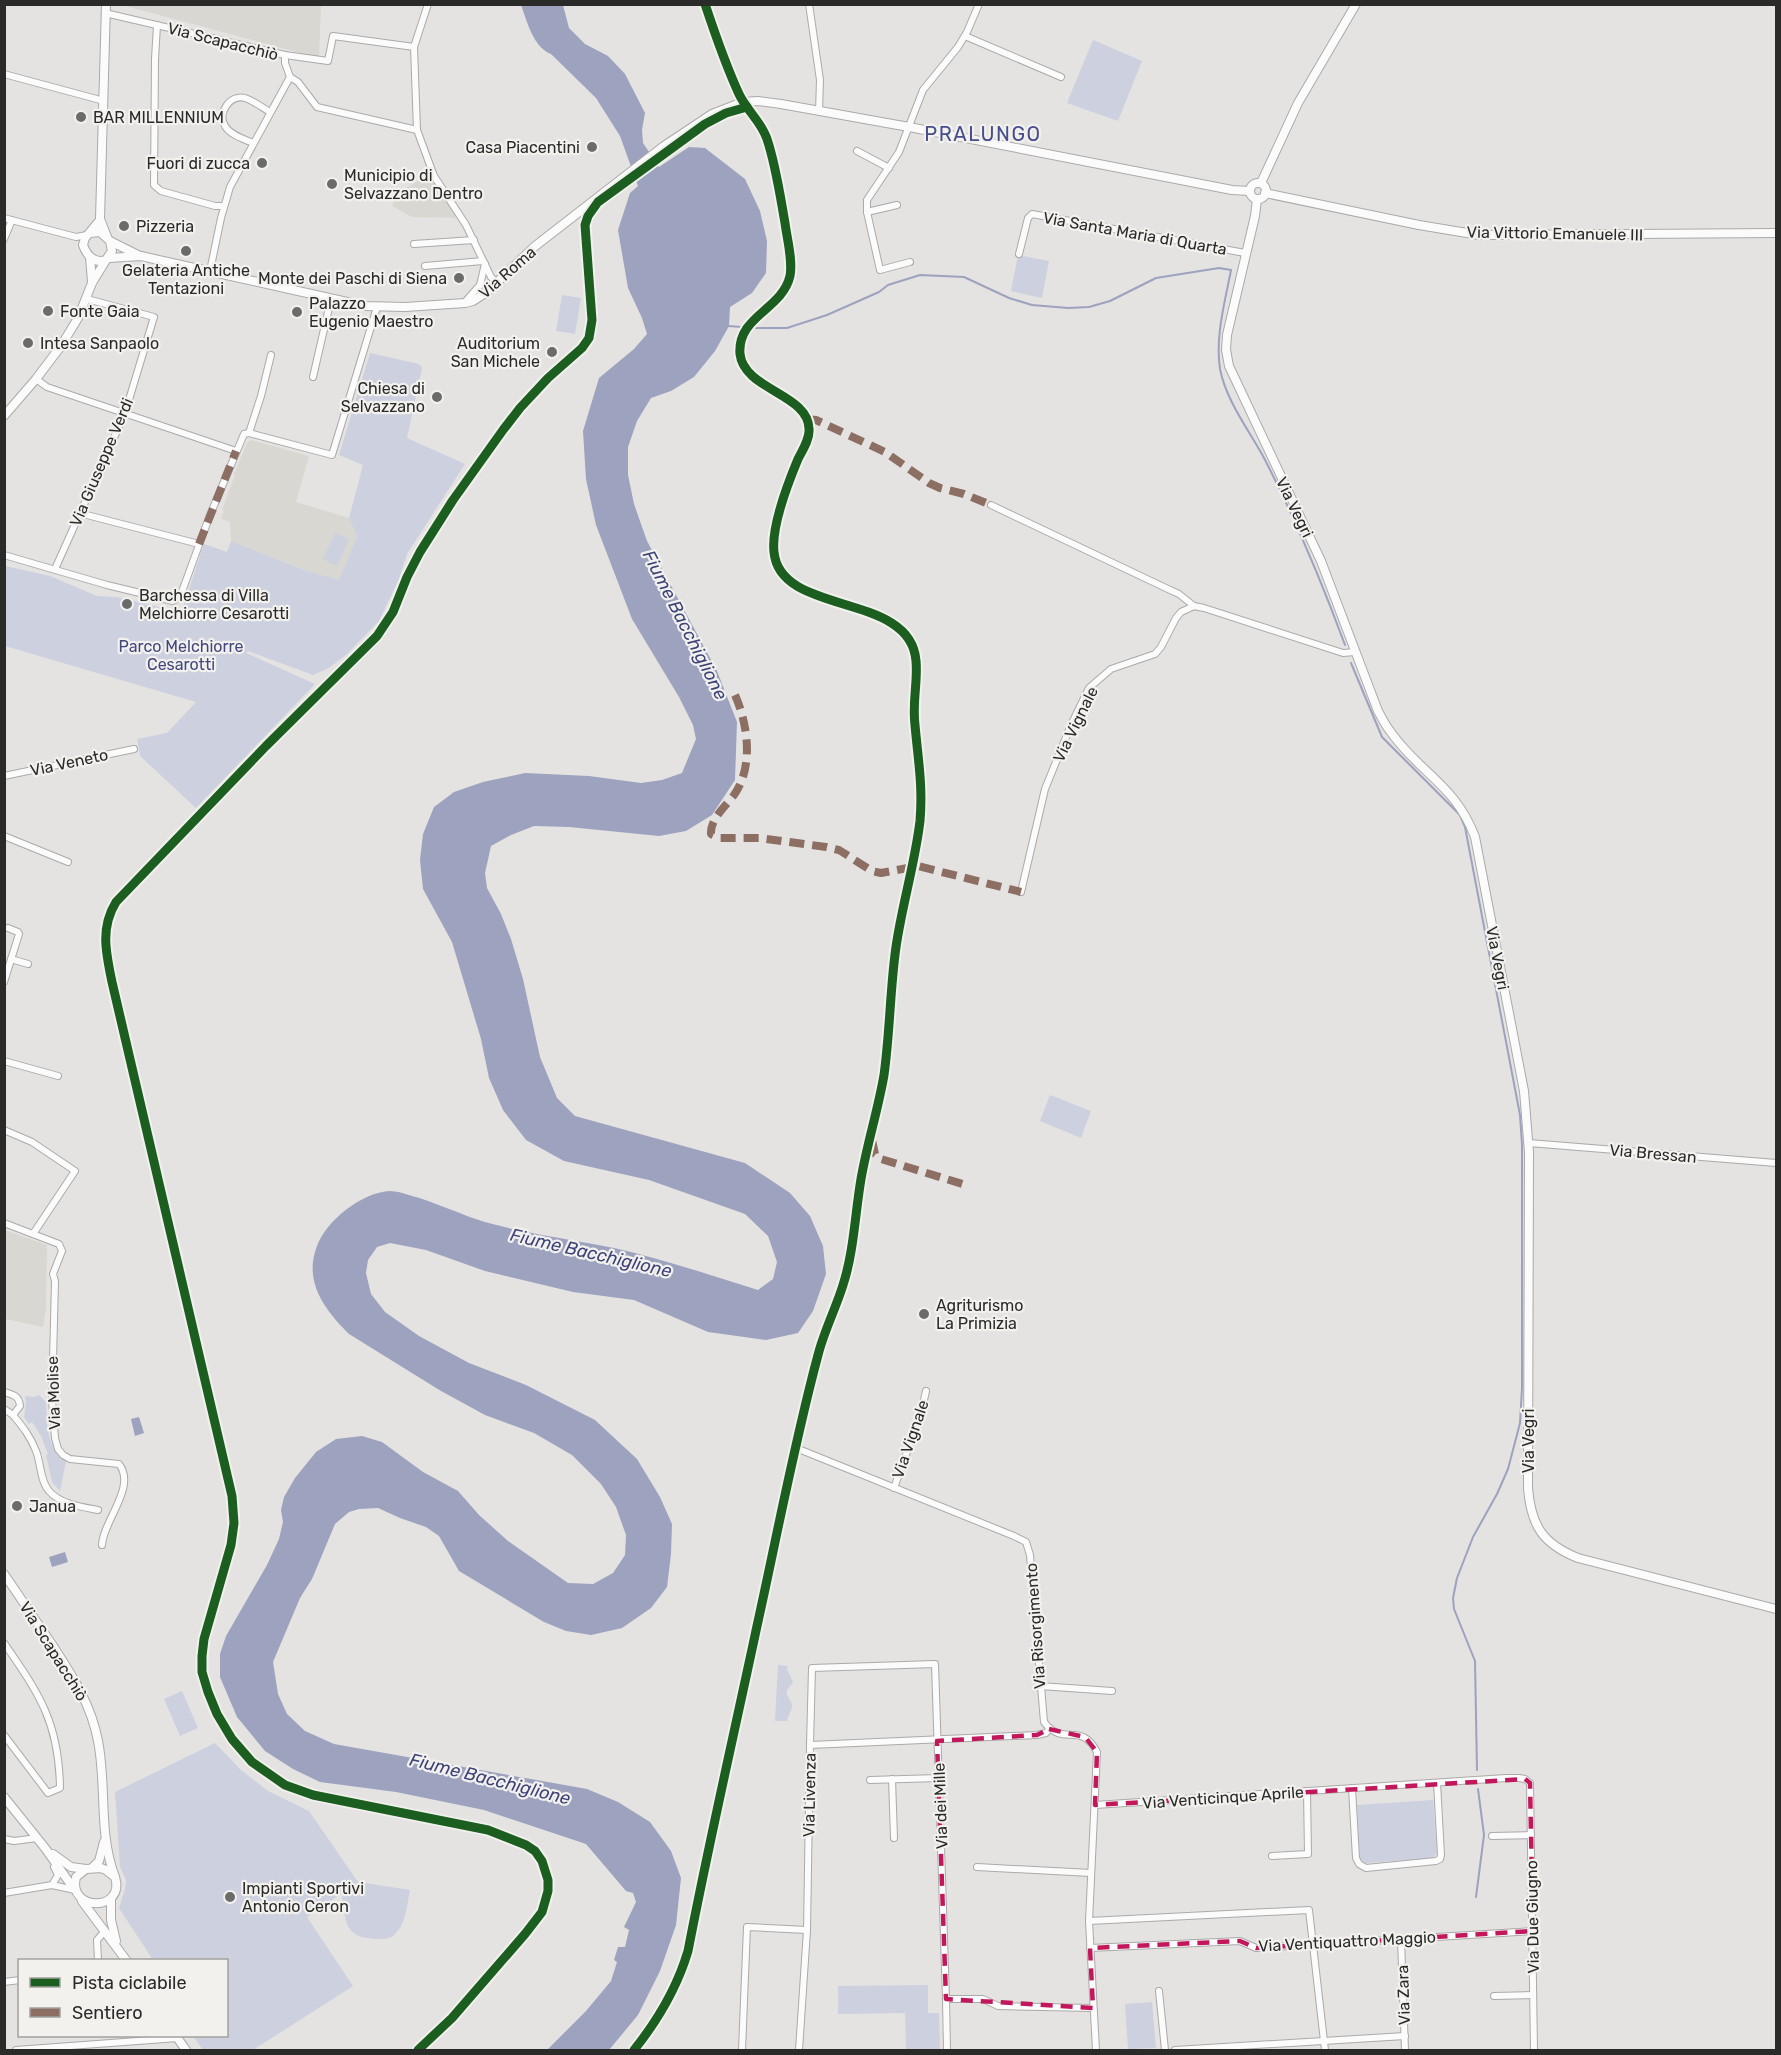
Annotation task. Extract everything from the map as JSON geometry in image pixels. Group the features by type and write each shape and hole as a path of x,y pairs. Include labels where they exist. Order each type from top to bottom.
{"street":[{"path":"428,4 414,47 417,130 434,176 474,240 497,284"},
{"path":"705,4 739,103 770,103 819,111 1232,190 1250,191"},
{"path":"808,4 820,80 819,111"},
{"path":"910,262 880,270 867,212 867,200 901,147 923,90 965,36 979,4"},
{"path":"1261,183 1298,103 1356,4"},
{"name":"Via Scapacchiò","path":"108,238 100,220 106,9 157,25 285,55 290,77 298,82 317,107 417,130"},
{"path":"157,25 154,185 161,191 215,206 224,206"},
{"path":"285,55 328,61 333,36 414,47"},
{"path":"965,36 1061,77"},
{"path":"4,74 104,100"},
{"path":"210,271 230,187 290,77"},
{"path":"253,144 230,132 225,126 223,119 227,103 234,98 244,98 270,112"},
{"name":"Via Roma","path":"108,238 141,256 331,299 377,307 465,303 487,292 534,248 624,176 688,129 712,114 739,103"},
{"path":"857,151 889,168"},
{"path":"1261,183 1266,189 1265,193 1257,199 1250,191 1253,184 1261,183"},
{"name":"Via Vittorio Emanuele III","path":"1265,193 1479,235 1776,233"},
{"name":"Via Vegri","path":"1257,199 1227,335 1226,350 1229,366 1321,561 1374,703 1390,732 1457,801 1475,837 1524,1091 1529,1143 1528,1488 1534,1521 1550,1543 1560,1551 1578,1558 1776,1609"},
{"path":"867,212 897,205"},
{"name":"Via Santa Maria di Quarta","path":"1019,254 1028,218 1032,214 1245,253"},
{"path":"4,239 8,219 76,237 100,232 108,238 113,248 92,283 78,318 61,346 36,380 4,416"},
{"path":"83,245 88,234 100,220"},
{"path":"76,237 90,257 92,283"},
{"path":"414,244 474,240"},
{"name":"Via Roma","path":"108,259 141,256"},
{"path":"90,257 99,262 108,259"},
{"path":"424,266 484,262"},
{"path":"465,303 480,285 484,262"},
{"path":"483,276 487,292"},
{"name":"Via Giuseppe Verdi","path":"55,569 125,413 154,317 87,299"},
{"path":"313,377 331,299"},
{"path":"4,555 107,585 173,601 181,595 199,544 244,434 249,433 332,455 377,307"},
{"path":"249,433 261,396 270,355"},
{"path":"36,380 47,387 236,451"},
{"path":"991,505 1173,591 1194,606 1343,653 1355,652"},
{"path":"80,513 199,544"},
{"name":"Via Vignale","path":"1021,892 1045,789 1089,688 1111,669 1155,654 1176,618 1194,606"},
{"name":"Via Veneto","path":"4,776 134,749"},
{"path":"4,836 68,862"},
{"path":"4,982 19,934 8,928"},
{"path":"11,959 28,964"},
{"path":"4,1061 58,1077"},
{"path":"4,1130 32,1142 75,1171 33,1234"},
{"name":"Via Bressan","path":"1529,1143 1776,1163"},
{"name":"Via Molise","path":"4,1223 59,1244 62,1251 53,1274 55,1281 51,1400 55,1438 58,1449 70,1459 119,1464 124,1471 125,1479 117,1508 102,1539 102,1545"},
{"name":"Via Vignale","path":"894,1488 921,1413 926,1391"},
{"path":"4,1392 17,1396 20,1400 20,1407 13,1415"},
{"path":"4,1408 13,1415 32,1442 45,1485 49,1491 68,1502 98,1510"},
{"name":"Via Risorgimento","path":"796,1448 1026,1542 1030,1555 1044,1722 1049,1730"},
{"name":"Via Scapacchiò","path":"4,1574 8,1586 77,1683 87,1702 99,1744 105,1838 115,1877"},
{"path":"4,1643 29,1678 47,1711 54,1730 60,1764 60,1788 48,1793 4,1735"},
{"name":"Via dei Mille","path":"810,1745 812,1668 935,1664 947,2050"},
{"path":"1040,1686 1112,1691"},
{"path":"1049,1730 1057,1735 1079,1735 1092,1742 1097,1752 1089,1921 1096,2050"},
{"name":"Via Livenza","path":"799,2050 807,1930 810,1745 1037,1735 1049,1730"},
{"path":"870,1780 939,1778"},
{"name":"Via Venticinque Aprile","path":"1095,1805 1519,1778 1530,1783"},
{"path":"892,1779 894,1838"},
{"path":"1352,1788 1356,1858 1359,1864 1366,1868 1440,1859 1437,1783"},
{"name":"Via Due Giugno","path":"1530,1783 1534,2050"},
{"path":"1272,1856 1308,1854 1307,1791"},
{"path":"4,1797 45,1848 125,1958"},
{"path":"1492,1836 1531,1835"},
{"path":"4,1839 14,1841 37,1838"},
{"name":"Via Scapacchiò","path":"86,1870 101,1855 105,1838"},
{"path":"45,1848 71,1867 106,1870 115,1877 117,1888 111,1899 100,1902 81,1900"},
{"path":"45,1848 57,1872 57,1880 52,1885"},
{"path":"977,1867 1091,1873"},
{"path":"4,1893 52,1885 86,1870"},
{"path":"75,1890 76,1877 86,1870"},
{"path":"52,1885 75,1890"},
{"path":"111,1899 112,1930 125,1958"},
{"path":"1089,1921 1309,1910 1325,2050"},
{"path":"742,2050 747,1927 807,1930"},
{"path":"98,1959 97,1940 105,1931"},
{"name":"Via Ventiquattro Maggio","path":"1090,1948 1240,1941 1256,1948 1533,1931"},
{"name":"Via Zara","path":"1401,1939 1405,2050"},
{"path":"1159,1991 1165,2050"},
{"path":"1494,1996 1533,1995"},
{"path":"946,1999 983,1999 998,2006 1093,2008"},
{"path":"1175,2050 1405,2036"},
{"path":"16,2050 57,2049 177,2037 186,2050"}],"highlighted area":[{"path":"1049,1729 1085,1737 1097,1752 1095,1805 1525,1779 1530,1783 1533,1931 1256,1948 1240,1941 1090,1948 1093,2008 946,1999 937,1741 1037,1735"}],"shaded area":[{"path":"122,5 321,5 319,58"},
{"path":"432,172 461,218 412,217 392,206 397,194"},
{"path":"251,440 309,456 296,502 349,518 357,536 339,580 304,570 231,541 230,522 221,519 224,511 222,510 234,474 247,443"},
{"path":"4,1230 47,1245 46,1308 43,1327 5,1319"}],"green space":[{"path":"1093,40 1142,61 1118,121 1067,103"},
{"path":"1018,255 1049,261 1042,298 1011,291"},
{"path":"562,295 581,298 575,334 556,331"},
{"name":"Parco Melchiorre Cesarotti","path":"370,353 419,364 422,368 407,438 465,464 407,554 399,579 379,621 347,654 329,668 313,675 248,651 246,653 315,684 196,808 140,756 137,739 167,733 196,702 5,646 5,566 50,576 97,596 117,597 181,613 204,544 227,552 231,541 304,570 339,580 357,536 349,518 363,465 339,455"},
{"path":"335,533 349,539 337,566 323,559"},
{"path":"1050,1095 1091,1111 1081,1138 1040,1121"},
{"path":"39,1395 46,1402 47,1426 51,1442 59,1456 66,1461 60,1491 52,1482 46,1455 48,1454 41,1436 32,1422 29,1424 24,1417 25,1396"},
{"path":"778,1665 788,1666 787,1669 793,1682 787,1693 792,1706 787,1721 775,1721"},
{"path":"182,1691 198,1728 180,1736 164,1699"},
{"name":"Impianti Sportivi Antonio Ceron","path":"215,1743 241,1770 268,1791 309,1811 358,1882 410,1890 402,1925 393,1936 387,1938 367,1938 353,1933 346,1922 342,1896 354,1885 307,1917 353,1986 253,2050 203,2050 194,2037 228,2037 228,1959 152,1959 119,1908 126,1880 120,1867 115,1792"},
{"path":"1433,1800 1437,1853 1433,1858 1366,1863 1360,1859 1357,1805"},
{"path":"928,1985 928,2013 939,2013 940,2050 906,2050 905,2013 838,2014 838,1986"},
{"path":"1152,2002 1156,2048 1128,2049 1125,2004"}],"water":[{"name":"Fiume Bacchiglione","path":"521,5 563,5 569,28 585,44 608,56 625,74 645,113 642,130 643,143 659,167 689,147 705,148 745,179 760,211 767,241 766,273 752,293 730,307 729,326 715,351 694,377 671,391 651,398 637,421 628,447 628,475 634,504 647,541 717,671 737,722 735,780 712,815 686,831 659,836 534,826 511,835 491,846 485,873 487,888 511,939 523,979 540,1057 557,1098 575,1116 745,1163 790,1193 810,1216 823,1246 826,1274 813,1311 798,1333 766,1340 708,1332 634,1300 573,1292 485,1271 426,1250 390,1243 377,1247 368,1260 366,1273 371,1294 385,1312 419,1336 469,1363 526,1385 595,1420 637,1459 660,1497 672,1524 667,1587 651,1608 622,1628 591,1635 566,1631 544,1622 459,1571 439,1536 426,1527 378,1508 359,1509 349,1512 335,1524 273,1662 278,1694 287,1714 305,1731 334,1744 587,1789 618,1802 650,1822 671,1851 681,1878 676,1925 660,1971 638,2015 609,2050 547,2050 586,2011 611,1981 617,1962 614,1960 618,1947 625,1947 629,1930 624,1927 636,1902 633,1893 626,1891 586,1844 484,1810 396,1792 320,1782 293,1769 265,1751 237,1717 220,1677 220,1654 226,1636 267,1565 279,1539 283,1522 281,1510 284,1497 295,1478 316,1452 336,1439 362,1436 382,1442 423,1472 458,1491 479,1515 508,1541 568,1583 593,1584 613,1573 625,1555 626,1535 616,1507 601,1484 572,1455 534,1433 485,1415 441,1391 349,1334 332,1315 319,1295 313,1272 313,1259 317,1246 328,1227 346,1210 368,1196 390,1191 396,1192 485,1222 632,1252 758,1290 773,1279 777,1262 768,1236 745,1214 649,1180 564,1161 526,1140 503,1110 489,1078 481,1039 452,942 423,889 420,860 423,834 434,807 454,792 483,782 525,773 589,776 641,783 662,780 682,773 696,739 693,725 679,697 632,619 596,525 586,479 583,431 599,378 634,349 647,334 628,288 618,230 630,193 638,186 620,136 596,98 535,40"},
{"path":"139,1417 144,1433 135,1436 131,1419"},
{"path":"65,1552 68,1562 52,1567 49,1557"}],"waterway":[{"path":"728,326 787,328 827,315 879,292 888,285 920,275 964,277 1009,298 1032,305 1068,308 1089,307 1110,301 1156,278 1219,268 1231,270 1221,319 1219,344 1223,381 1232,403 1263,456 1286,503 1345,645"},
{"path":"1351,663 1382,737 1460,815 1465,827 1520,1115 1522,1145 1520,1423 1508,1469 1473,1537 1457,1578 1453,1598 1454,1609 1475,1661 1477,1770"},
{"path":"1476,1897 1484,1835 1478,1789"}],"marked path":[{"path":"807,419 816,420 885,452 929,483 991,505"},
{"path":"199,544 236,451"},
{"path":"735,695 746,732 747,759 740,784 713,823 711,834 720,838 759,838 826,847 839,850 872,871 881,873 918,866 1021,892"},
{"path":"872,1140 875,1154 881,1159 969,1186"}],"cycle path":[{"path":"634,2050 666,2003 688,1951 801,1422 821,1346 847,1272 863,1166 884,1075 896,947 915,852 921,808 914,717 916,661 909,639 893,624 870,613 820,597 798,587 782,572 774,552 775,530 781,505 807,441 809,429 806,417 799,408 752,376 744,366 740,354 745,331 785,288 791,270 790,256 778,181 767,139 739,94 705,4"},
{"path":"418,2050 452,2018 542,1912 548,1891 548,1880 542,1861 535,1851 526,1845 488,1830 313,1795 285,1785 252,1762 232,1739 217,1714 202,1672 202,1656 204,1639 231,1545 234,1523 232,1496 112,982 106,951 106,931 116,902 266,746 377,636 393,612 420,552 453,500 520,408 548,378 582,348 589,338 592,320 585,225 588,216 598,202 705,124 726,113 747,107"}],"place":[{"name":"BAR MILLENNIUM","path":"81,117"},
{"name":"Casa Piacentini","path":"592,147"},
{"name":"Fuori di zucca","path":"262,163"},
{"name":"Municipio di Selvazzano Dentro","path":"332,184"},
{"name":"Pizzeria","path":"124,226"},
{"name":"Gelateria Antiche Tentazioni","path":"186,251"},
{"name":"Monte dei Paschi di Siena","path":"459,278"},
{"name":"Fonte Gaia","path":"48,311"},
{"name":"Palazzo Eugenio Maestro","path":"297,312"},
{"name":"Intesa Sanpaolo","path":"28,343"},
{"name":"Auditorium San Michele","path":"552,352"},
{"name":"Chiesa di Selvazzano","path":"437,397"},
{"name":"Barchessa di Villa Melchiorre Cesarotti","path":"127,604"},
{"name":"Agriturismo La Primizia","path":"924,1314"},
{"name":"Janua","path":"17,1506"},
{"name":"Impianti Sportivi Antonio Ceron","path":"230,1897"}],"district":[{"name":"PRALUNGO","path":"983,134"}]}
